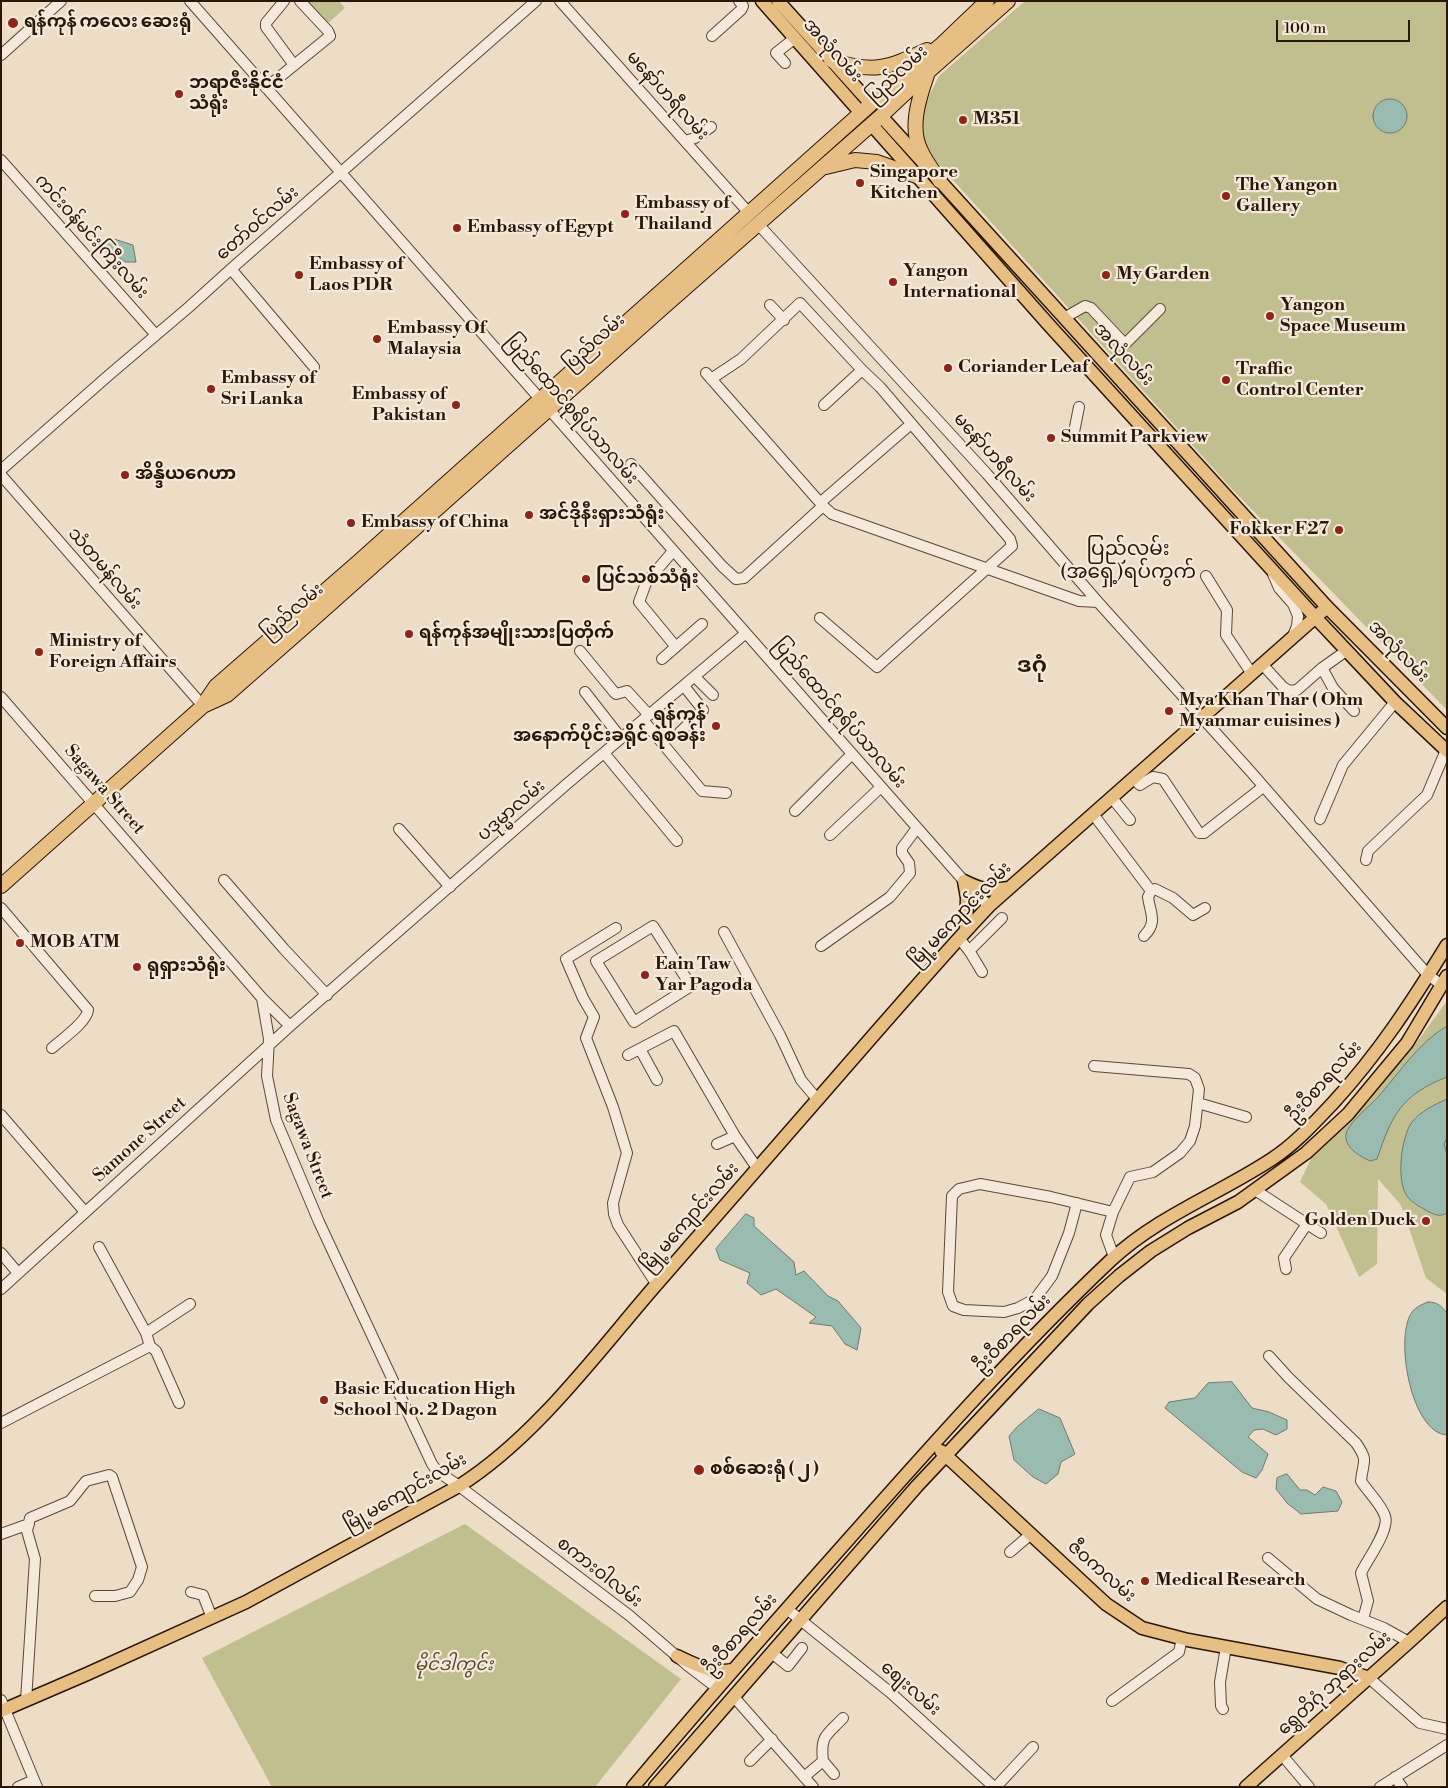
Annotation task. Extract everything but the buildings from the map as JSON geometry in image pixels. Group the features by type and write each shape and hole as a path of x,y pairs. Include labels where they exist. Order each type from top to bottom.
{"highway":[{"name":"ပြည်လမ်း","path":"1,886 203,706 216,686 364,556 545,404 753,219 866,109 942,44 987,1"},
{"name":"ပြည်လမ်း","path":"753,219 822,168 1008,1"},
{"path":"831,60 853,67 892,66 942,44"},
{"path":"929,72 918,100 916,135 920,150 940,181"},
{"name":"အလုံလမ်း","path":"866,109 876,120"},
{"path":"822,168 855,160 877,162 919,177"}],"main road":[{"name":"အလုံလမ်း","path":"762,1 795,38 866,109"},
{"name":"အလုံလမ်း","path":"778,1 831,60 866,109"},
{"name":"အလုံလမ်း","path":"876,120 919,177 1050,325 1315,618 1395,702 1446,751"},
{"name":"အလုံလမ်း","path":"876,120 940,181 1327,607 1447,728"},
{"path":"949,210 958,201"},
{"name":"မြို့မကျောင်းလမ်း","path":"3,1707 26,1701 246,1602 460,1486 515,1443 550,1408 817,1099 962,934 989,906 1327,607"},
{"path":"964,881 990,891 1009,888"},
{"path":"962,934 967,898 964,881"},
{"name":"ဦးဝီစာရလမ်း","path":"633,1787 717,1688 932,1446 992,1381 1116,1255 1158,1223 1273,1158 1317,1121 1390,1034 1447,945"},
{"name":"ဦးဝီစာရလမ်း","path":"655,1787 917,1486 1088,1304 1151,1251 1250,1193 1306,1153 1348,1114 1407,1043 1444,981"},
{"path":"1317,1121 1329,1132"},
{"path":"1236,1180 1250,1193"},
{"path":"1116,1255 1130,1268"},
{"path":"992,1381 1005,1393"},
{"name":"ဇီဝကလမ်း","path":"932,1446 947,1455 1106,1604 1142,1628 1226,1647 1340,1668 1369,1678"},
{"path":"863,1523 875,1534"},
{"name":"ရွှေတိဂုံ ဘုရားလမ်း","path":"1246,1787 1447,1607"},
{"path":"677,1656 714,1671 733,1670"}],"street":[{"path":"1,55 60,1"},
{"name":"ပြည်ထောင်စုရိပ်သာလမ်း","path":"190,1 917,828 989,906"},
{"path":"284,1 266,23 266,27 294,65"},
{"path":"266,88 330,36 328,31 300,1"},
{"name":"တော်ဝင်လမ်း","path":"1,470 536,1"},
{"name":"မနော်ဟရီလမ်း","path":"560,1 753,219 987,474 1428,975 1444,981"},
{"path":"712,36 741,10 743,6 739,1"},
{"path":"785,63 776,53 795,38"},
{"path":"684,141 695,138 712,128"},
{"name":"ကင်းဝန်မင်းကြီးလမ်း","path":"1,160 156,336"},
{"path":"231,269 314,367"},
{"path":"820,618 877,667 988,569 1012,546 1012,542 911,424 800,303 741,359 708,376 822,504 832,514 988,569 1079,601 1098,602"},
{"path":"770,305 784,320"},
{"path":"1064,318 1085,306 1091,308 1126,343 1160,309"},
{"path":"824,405 862,370"},
{"path":"1074,432 1079,407"},
{"path":"631,464 722,566 736,579 744,578 822,504 911,424"},
{"name":"သံတမန်လမ်း","path":"1,475 203,706"},
{"path":"673,550 646,583 639,602 676,647"},
{"path":"1272,570 1279,588 1293,604 1298,616 1297,626 1292,638"},
{"path":"1206,576 1227,610 1226,635 1252,674"},
{"path":"662,659 702,624"},
{"name":"ပဒုမ္မာလမ်း","path":"301,1017 621,738 746,634"},
{"path":"580,651 616,694 627,691 702,791 726,793"},
{"path":"1262,664 1283,687 1289,691 1297,690 1322,668 1346,651"},
{"path":"1322,668 1333,688 1354,711"},
{"path":"695,677 712,695"},
{"path":"680,732 703,710 684,686"},
{"path":"585,692 621,738"},
{"name":"Sagawa Street","path":"1,697 262,998 269,1045 267,1076 276,1120 318,1222 432,1464 437,1471 460,1486"},
{"path":"1320,818 1343,765 1395,702"},
{"path":"1366,860 1368,850 1427,794 1446,751"},
{"path":"604,753 677,841"},
{"path":"795,811 852,754"},
{"path":"1133,779 1140,785 1153,777 1163,779 1200,833 1204,833 1263,787"},
{"path":"830,835 881,787"},
{"path":"1112,798 1130,820"},
{"path":"1093,814 1151,891"},
{"path":"821,946 890,897 910,873 909,863 902,853 902,848 917,828"},
{"path":"399,829 450,887"},
{"path":"224,880 327,995"},
{"path":"1144,936 1152,925 1153,918 1148,897 1151,891 1156,889 1173,898 1193,915 1205,908"},
{"path":"1,908 88,1011 84,1020 52,1048"},
{"path":"969,951 1002,918"},
{"path":"653,926 691,986 634,1022 596,961 653,926"},
{"path":"616,928 566,959 573,978 594,1017 586,1038 613,1107 627,1153 613,1203 614,1214 618,1225 656,1285"},
{"path":"724,932 780,1035 801,1080 817,1099"},
{"path":"962,934 969,951 982,972"},
{"path":"262,998 290,1026"},
{"name":"Samone Street","path":"1,1289 301,1017"},
{"path":"628,1055 674,1031 735,1136 757,1168"},
{"path":"640,1049 657,1080"},
{"path":"1094,1066 1189,1074 1194,1078 1199,1089 1195,1126 1190,1141 1180,1153 1153,1172 1130,1177 1113,1212 1106,1235 1116,1255"},
{"path":"1198,1103 1246,1117"},
{"path":"1,1115 85,1212"},
{"path":"717,1144 735,1136"},
{"path":"1077,1203 1069,1234 1052,1276 1035,1299 1018,1308 1004,1312 964,1310 953,1306 948,1292 952,1196 959,1189 980,1184 1077,1203 1113,1212"},
{"path":"1250,1193 1321,1233"},
{"path":"1286,1270 1284,1258 1307,1224"},
{"path":"99,1247 146,1333 150,1346 156,1351 179,1404"},
{"path":"1,1253 18,1273"},
{"path":"146,1333 190,1304"},
{"path":"1,1423 150,1346"},
{"path":"1269,1356 1356,1444 1364,1455 1365,1464 1361,1481 1384,1514 1386,1523 1361,1573 1368,1602 1363,1619"},
{"path":"26,1701 35,1559 27,1531 30,1518 70,1501 86,1480 111,1475 142,1567 138,1580 130,1592 115,1596 95,1596"},
{"name":"စကားဝါလမ်း","path":"460,1486 630,1616 717,1688"},
{"path":"1,1534 29,1524"},
{"path":"1010,1552 1031,1534"},
{"path":"1268,1558 1317,1599 1384,1628 1409,1642"},
{"path":"192,1592 203,1595 212,1618"},
{"name":"စျေးလမ်း","path":"787,1609 898,1699 995,1787"},
{"path":"1112,1700 1179,1652 1182,1638"},
{"path":"1223,1709 1221,1706 1220,1682 1226,1647"},
{"path":"772,1653 788,1666 802,1648"},
{"path":"1369,1678 1420,1723 1447,1729"},
{"path":"734,1697 813,1787"},
{"path":"3,1707 36,1783 18,1787"},
{"path":"834,1774 823,1761 821,1746 823,1740 843,1718"},
{"path":"750,1761 772,1739"},
{"path":"1380,1787 1447,1745"},
{"path":"995,1787 1033,1747"},
{"path":"1282,1755 1309,1787"},
{"path":"804,1776 823,1761"},
{"path":"1395,1777 1402,1787"}],"green space":[{"path":"307,1 339,1 345,8 327,24"},
{"path":"1025,1 1447,1 1447,710 1231,488 925,149 922,110 939,76"},
{"path":"1447,1001 1447,1294 1426,1278 1401,1205 1378,1179 1377,1264 1359,1277 1326,1204 1300,1182 1315,1150 1360,1108 1411,1050"},
{"name":"မိုင်ဒါကွင်း","path":"465,1524 681,1679 595,1787 272,1787 202,1658"}],"water":[{"path":"1390,99 1402,104 1407,116 1402,128 1390,133 1378,128 1373,116 1378,104"},
{"path":"114,239 133,245 136,262 125,262 115,254 108,253 96,241"},
{"path":"1447,1026 1447,1077 1419,1091 1400,1108 1388,1130 1377,1159 1370,1161 1357,1154 1350,1147 1346,1139 1346,1134 1351,1125 1379,1096 1410,1058 1428,1040"},
{"path":"1447,1099 1447,1138 1444,1144 1447,1154 1447,1213 1438,1215 1420,1207 1407,1196 1402,1180 1401,1159 1405,1138 1412,1122 1424,1111"},
{"path":"746,1214 754,1218 754,1226 794,1262 796,1275 804,1271 828,1296 838,1301 861,1328 857,1350 845,1344 832,1326 809,1323 816,1317 776,1289 761,1295 747,1283 750,1273 720,1260 716,1249"},
{"path":"1428,1302 1439,1305 1447,1313 1447,1435 1434,1430 1424,1418 1415,1402 1409,1382 1406,1361 1405,1341 1407,1324 1412,1312"},
{"path":"1232,1382 1252,1408 1269,1412 1287,1420 1287,1429 1276,1435 1263,1429 1254,1430 1248,1437 1268,1454 1262,1470 1256,1478 1242,1472 1165,1408 1169,1402 1195,1398 1208,1383"},
{"path":"1039,1409 1060,1418 1075,1454 1061,1462 1058,1474 1046,1484 1033,1477 1014,1460 1009,1436"},
{"path":"1287,1474 1300,1490 1307,1490 1315,1495 1323,1487 1336,1491 1342,1502 1338,1511 1301,1514 1287,1503 1276,1489 1277,1478"}],"place":[{"name":"ရန်ကုန် ကလေး ဆေးရုံ","path":"13,23"},
{"name":"ဘရာဇီးနိုင်ငံ သံရုံး","path":"179,94"},
{"name":"M351","path":"963,120"},
{"name":"Singapore Kitchen","path":"860,183"},
{"name":"The Yangon Gallery","path":"1226,196"},
{"name":"Embassy of Thailand","path":"625,214"},
{"name":"Embassy of Egypt","path":"457,228"},
{"name":"Embassy of Laos PDR","path":"299,275"},
{"name":"My Garden","path":"1106,275"},
{"name":"Yangon International","path":"893,282"},
{"name":"Yangon Space Museum","path":"1270,316"},
{"name":"Embassy Of Malaysia","path":"377,339"},
{"name":"Coriander Leaf","path":"948,368"},
{"name":"Traffic Control Center","path":"1226,380"},
{"name":"Embassy of Sri Lanka","path":"211,389"},
{"name":"Embassy of Pakistan","path":"456,405"},
{"name":"Summit Parkview","path":"1051,438"},
{"name":"အိန္ဒိယဂေဟာ","path":"125,475"},
{"name":"အင်ဒိုနီးရှားသံရုံး","path":"529,515"},
{"name":"Embassy of China","path":"351,523"},
{"name":"Fokker F27","path":"1339,530"},
{"name":"ပြင်သစ်သံရုံး","path":"586,579"},
{"name":"ရန်ကုန်အမျိုးသားပြတိုက်","path":"409,634"},
{"name":"Ministry of Foreign Affairs","path":"39,652"},
{"name":"Mya Khan Thar ( Ohm Myanmar cuisines )","path":"1169,711"},
{"name":"ရန်ကုန် အနောက်ပိုင်းခရိုင် ရဲစခန်း","path":"716,726"},
{"name":"MOB ATM","path":"20,943"},
{"name":"ရုရှားသံရုံး","path":"137,967"},
{"name":"Eain Taw Yar Pagoda","path":"645,975"},
{"name":"Golden Duck","path":"1426,1221"},
{"name":"Basic Education High School No. 2 Dagon","path":"324,1400"},
{"name":"စစ်ဆေးရုံ ( ၂ )","path":"699,1470"},
{"name":"Medical Research","path":"1145,1581"}],"district":[{"name":"ပြည်လမ်း (အရှေ့)ရပ်ကွက်","path":"1128,562"},
{"name":"ဒဂုံ","path":"1032,667"}]}
